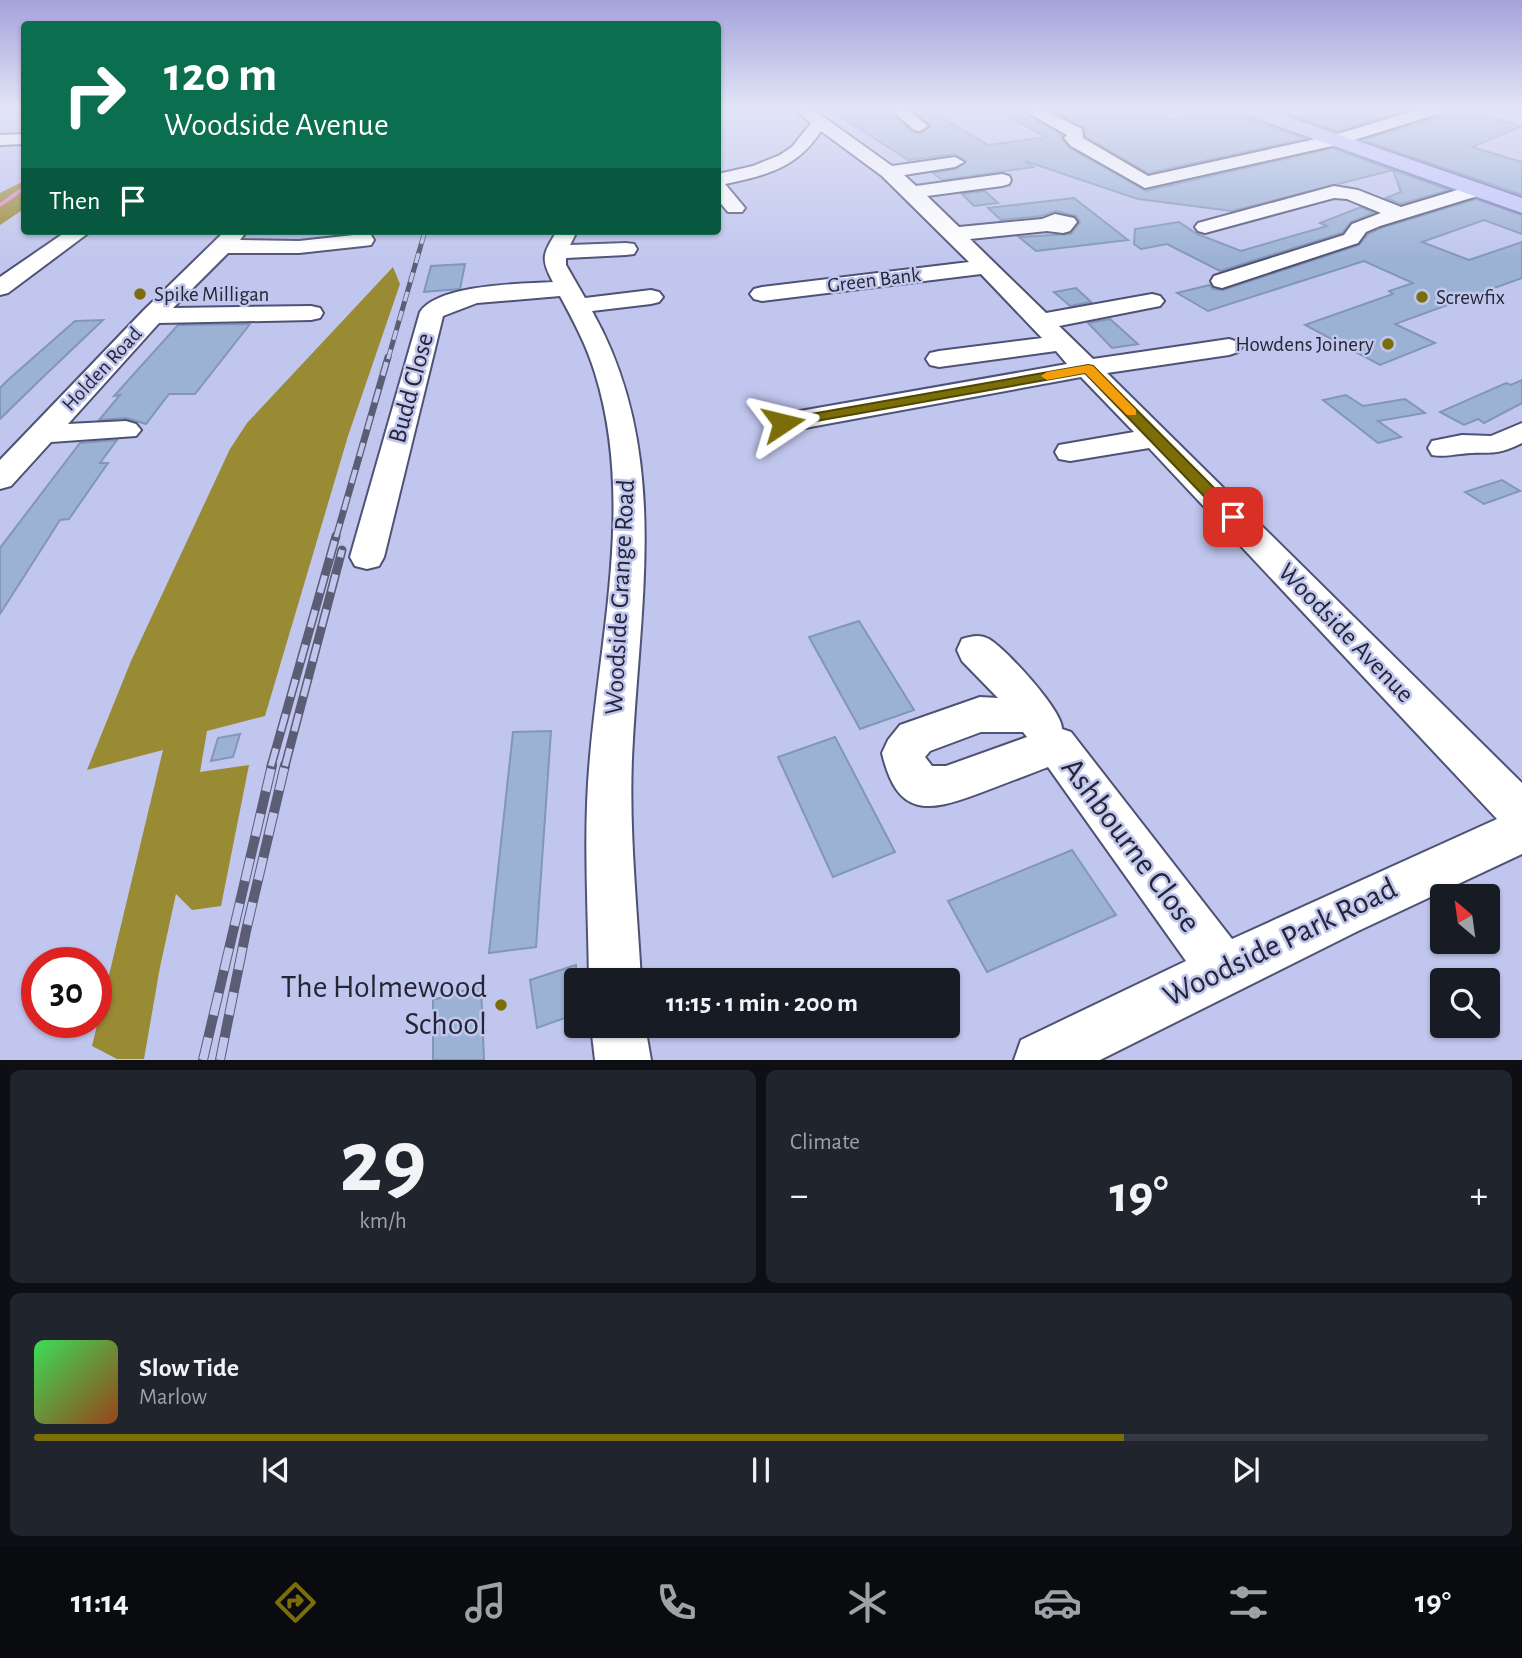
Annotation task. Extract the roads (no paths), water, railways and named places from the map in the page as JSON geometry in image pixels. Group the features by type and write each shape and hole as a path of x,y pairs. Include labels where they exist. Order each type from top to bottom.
{"main road":[{"path":"1389,159 1520,204"}],"street":[{"path":"721,179 773,159"},
{"name":"Woodside Avenue","path":"872,159 912,192 1038,322 1088,368 1522,814"},
{"path":"1107,159 1145,182 1246,159"},
{"path":"889,172 955,162"},
{"path":"912,192 1004,180"},
{"path":"1222,281 1352,239 1359,228 1399,212 1477,190"},
{"path":"721,192 735,208"},
{"path":"1205,227 1334,192 1352,194 1399,212"},
{"path":"954,234 1046,225"},
{"path":"0,288 75,235"},
{"path":"229,239 299,247 363,240"},
{"name":"Holden Road","path":"2,474 229,239"},
{"path":"561,242 626,249"},
{"name":"Woodside Grange Road","path":"561,242 555,265 609,375 620,417 627,464 628,545 610,759 615,968"},
{"name":"Green Bank","path":"762,294 986,267"},
{"path":"572,297 651,297"},
{"name":"Budd Close","path":"367,557 432,312 439,306 460,299 572,297"},
{"path":"1038,322 1152,301"},
{"path":"152,316 311,313"},
{"path":"939,359 1061,343"},
{"path":"783,423 1088,368 1230,347"},
{"path":"41,434 126,430"},
{"path":"1443,448 1462,444 1495,445 1522,432"},
{"path":"1070,452 1157,438"},
{"name":"Ashbourne Close","path":"976,650 1019,693 1222,968"},
{"name":"Woodside Park Road","path":"1041,1059 1390,888 1522,831"},
{"path":"620,1038 623,1059"}],"waterway":[{"path":"0,205 21,190"}],"railway":[{"path":"388,359 424,235"},
{"path":"336,537 388,357"},
{"path":"271,766 336,536"},
{"path":"285,766 342,550"},
{"path":"203,1060 272,765"},
{"path":"220,1060 246,931 285,765"}],"place":[{"name":"Spike Milligan","path":"140,294"},
{"name":"Screwfix","path":"1422,297"},
{"name":"Howdens Joinery","path":"1388,344"},
{"name":"The Holmewood School","path":"501,1005"}]}
